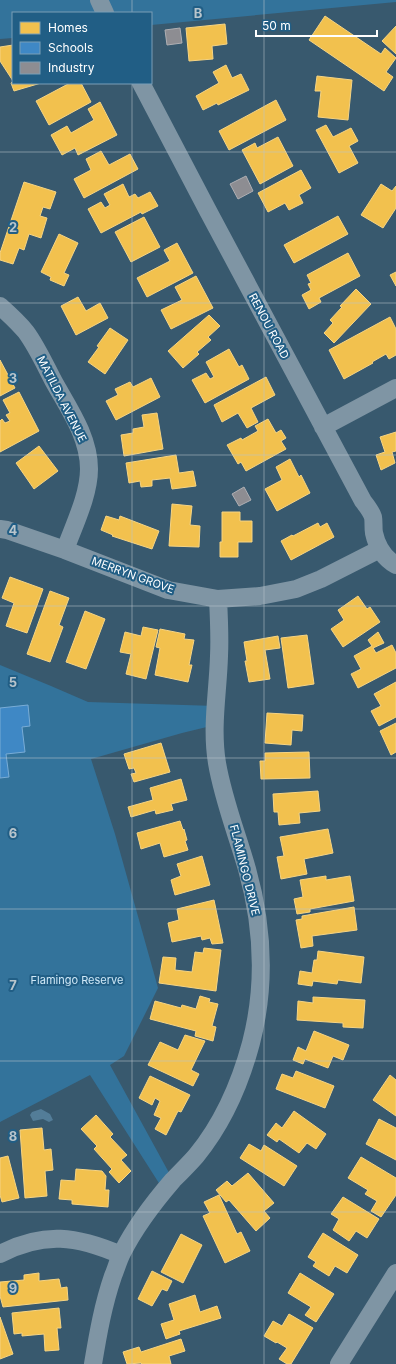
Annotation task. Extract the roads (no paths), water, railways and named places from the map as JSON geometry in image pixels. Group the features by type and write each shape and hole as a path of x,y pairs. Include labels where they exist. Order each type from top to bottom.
{"street":[{"path":"99,0 105,12"},
{"name":"RENOU ROAD","path":"142,84 323,427 363,501 371,512 374,521 374,534 380,549 387,559 396,565"},
{"name":"MATILDA AVENUE","path":"0,306 26,332 37,350 84,439 88,454 88,483 65,550"},
{"path":"323,427 396,388"},
{"name":"MERRYN GROVE","path":"0,529 7,530 65,550 168,590 218,599 260,596 296,588 321,579 380,549"},
{"name":"FLAMINGO DRIVE","path":"93,1364 104,1304 121,1254 150,1209 173,1180 196,1156 228,1107 236,1089 250,1045 259,1005 261,945 256,908 248,871 220,777 215,750 219,656 218,599"},
{"path":"0,1254 21,1244 44,1239 59,1238 85,1241 121,1254"},
{"path":"339,1364 396,1273"}],"park label":[{"name":"Flamingo Reserve","path":"77,980"}]}
